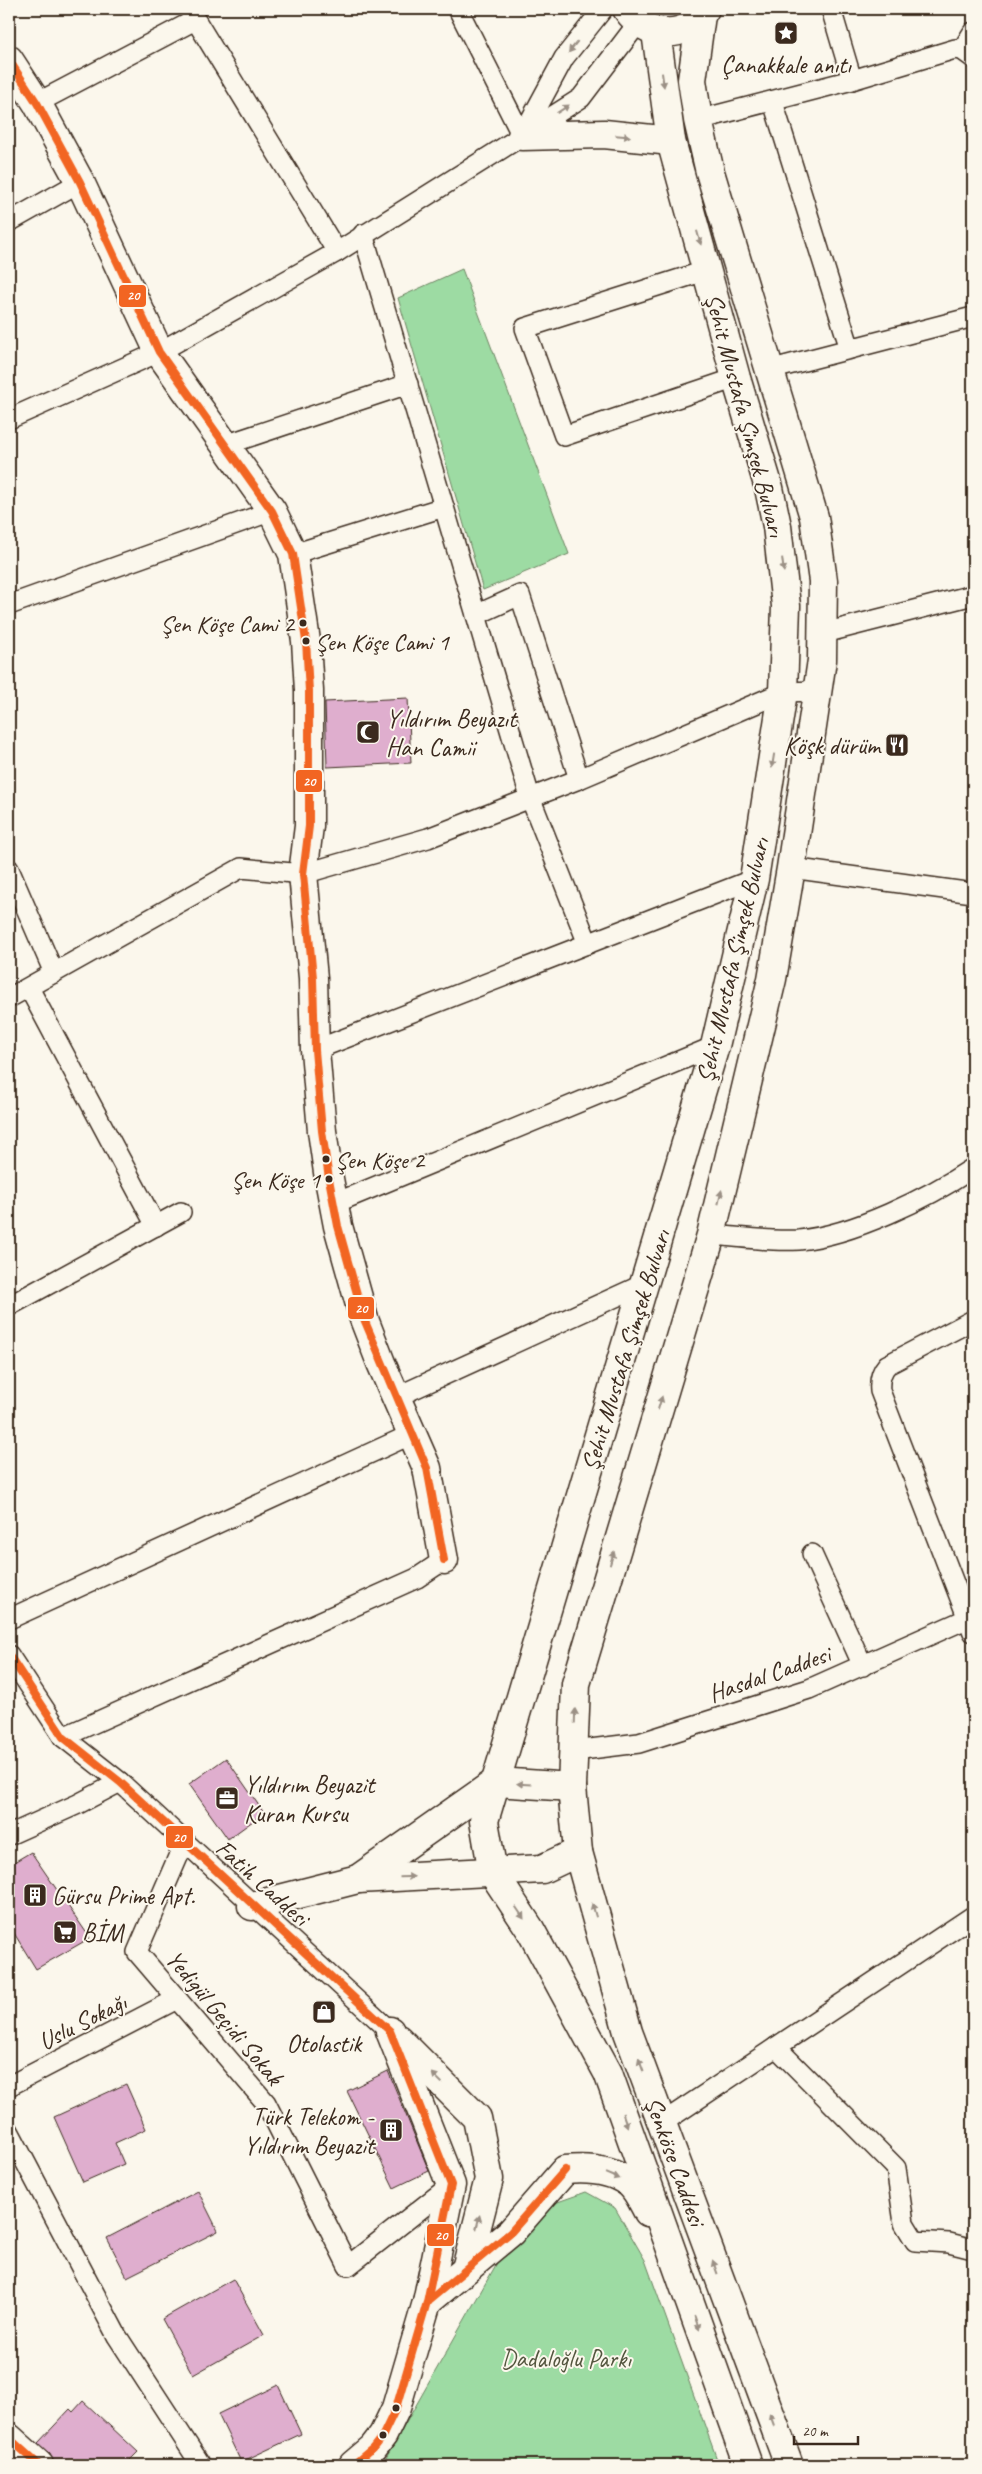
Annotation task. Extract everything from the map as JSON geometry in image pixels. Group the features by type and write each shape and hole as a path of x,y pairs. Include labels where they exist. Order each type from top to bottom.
{"main road":[{"path":"640,21 669,33 682,30 692,24 703,12"},
{"name":"Şehit Mustafa Şimşek Bulvarı","path":"578,1852 572,1787 576,1684 711,1235 772,978 818,691 824,633 823,581 814,517 710,172 698,120 692,80 703,12"},
{"name":"Şehit Mustafa Şimşek Bulvarı","path":"493,1873 484,1821 715,1046 754,879 783,692 786,606 777,526 770,488 736,378 640,21"},
{"path":"9,60 37,103 80,182 159,352 272,511 293,554 306,641 309,691 309,826 303,874 313,978 315,1050 322,1131 333,1204 350,1273 364,1319 427,1468 444,1560"},
{"path":"522,136 604,134 671,141"},
{"path":"358,1879 496,1782 572,1787"},
{"path":"252,1906 358,1879 542,1869 578,1852"},
{"name":"Şenköse Caddesi","path":"578,1852 628,2032 789,2465"},
{"name":"Şenköse Caddesi","path":"493,1873 530,1929 608,2073 748,2465"},
{"path":"390,2031 477,2118 489,2179 466,2269"},
{"path":"353,2465 373,2448 396,2408 427,2302 451,2185 390,2031"},
{"path":"427,2302 511,2232 565,2170 592,2169 617,2177 630,2184 669,2243"},
{"path":"9,2438 39,2465"}],"street":[{"path":"458,9 522,136"},
{"path":"522,136 564,58 603,9"},
{"path":"831,9 852,80"},
{"path":"37,103 192,14 337,252"},
{"path":"9,419 159,352 337,252 522,136 581,98 640,21"},
{"path":"698,120 773,102 955,49 968,54 973,32"},
{"path":"773,102 850,349"},
{"path":"9,222 80,182"},
{"path":"363,234 530,797 588,944"},
{"path":"708,270 525,328 564,436 736,378"},
{"path":"769,370 973,317"},
{"path":"225,445 408,384"},
{"path":"293,554 444,507"},
{"path":"9,606 272,511"},
{"path":"476,614 520,594 579,779"},
{"path":"824,633 973,595"},
{"path":"9,998 241,868 303,874 428,838 579,779 783,692 818,691"},
{"path":"791,868 973,893"},
{"path":"9,869 54,973"},
{"path":"315,1050 754,879"},
{"path":"28,988 156,1226"},
{"path":"333,1204 715,1046"},
{"path":"711,1235 798,1240 834,1233 940,1190 973,1168"},
{"path":"9,1306 181,1212"},
{"path":"396,1397 644,1284"},
{"path":"972,1622 880,1391 879,1383 887,1365 973,1320"},
{"path":"9,1619 412,1434"},
{"path":"812,1554 862,1666"},
{"path":"63,1737 417,1578 444,1560"},
{"name":"Hasdal Caddesi","path":"574,1751 639,1743 809,1689 972,1622"},
{"name":"Fatih Caddesi","path":"9,1655 63,1737 120,1782 252,1906 390,2031"},
{"path":"9,1835 78,1804 120,1782"},
{"name":"Yedigül Geçidi Sokak","path":"184,1843 137,1952 266,2103 348,2266 451,2185"},
{"path":"662,2123 973,1916"},
{"name":"Uslu Sokağı","path":"9,2086 178,1999"},
{"path":"776,2048 896,2168 904,2223 915,2241 949,2243 973,2248"},
{"path":"9,2131 116,2336 201,2465"}],"green space":[{"path":"650,9 682,9 666,14"},
{"path":"462,269 569,554 483,590 398,298"},
{"name":"Dadaloğlu Parkı","path":"586,2192 615,2208 645,2260 719,2465 382,2465 505,2249 552,2204"}],"building":[{"name":"Yıldırım Beyazıt Han Camii","path":"408,698 411,763 327,767 325,702"},
{"name":"Yıldırım Beyazit Kuran Kursu","path":"226,1758 264,1813 228,1839 189,1784"},
{"name":"Gürsu Prime Apt.","path":"31,1852 90,1938 36,1969 9,1925 9,1865"},
{"name":"Türk Telekom - Yıldırım Beyazit","path":"388,2071 429,2171 394,2188 347,2091"},
{"path":"126,2084 146,2129 115,2143 124,2164 83,2182 54,2117"},
{"path":"198,2191 218,2231 127,2277 107,2238"},
{"path":"233,2279 264,2335 193,2375 162,2319"},
{"path":"278,2385 301,2434 241,2462 218,2414"},
{"path":"83,2401 138,2452 125,2465 54,2465 50,2454 38,2443 70,2409 73,2412"}],"transit line":[{"name":"20","path":"9,60 37,103 80,182 159,352 272,511 293,554 306,641 309,691 309,826 303,874 313,978 315,1050 322,1131 329,1179 338,1226 364,1319 427,1468 444,1560"},
{"name":"20","path":"9,1655 63,1737 120,1782 390,2031 451,2185 427,2302 396,2408 383,2435 373,2448 353,2465"},
{"name":"20","path":"427,2302 511,2232 565,2170"},
{"name":"20","path":"9,2438 39,2465"}],"place":[{"name":"Çanakkale anıtı","path":"786,33"},
{"name":"Şen Köşe Cami 2","path":"303,623"},
{"name":"Şen Köşe Cami 1","path":"306,641"},
{"name":"Yıldırım Beyazıt Han Camii","path":"368,732"},
{"name":"Köşk dürüm","path":"897,745"},
{"name":"Şen Köşe 2","path":"326,1159"},
{"name":"Şen Köşe 1","path":"329,1179"},
{"name":"Yıldırım Beyazit Kuran Kursu","path":"227,1798"},
{"name":"Gürsu Prime Apt.","path":"35,1895"},
{"name":"BİM","path":"65,1932"},
{"name":"Otolastik","path":"324,2012"},
{"name":"Türk Telekom - Yıldırım Beyazit","path":"391,2130"}]}
